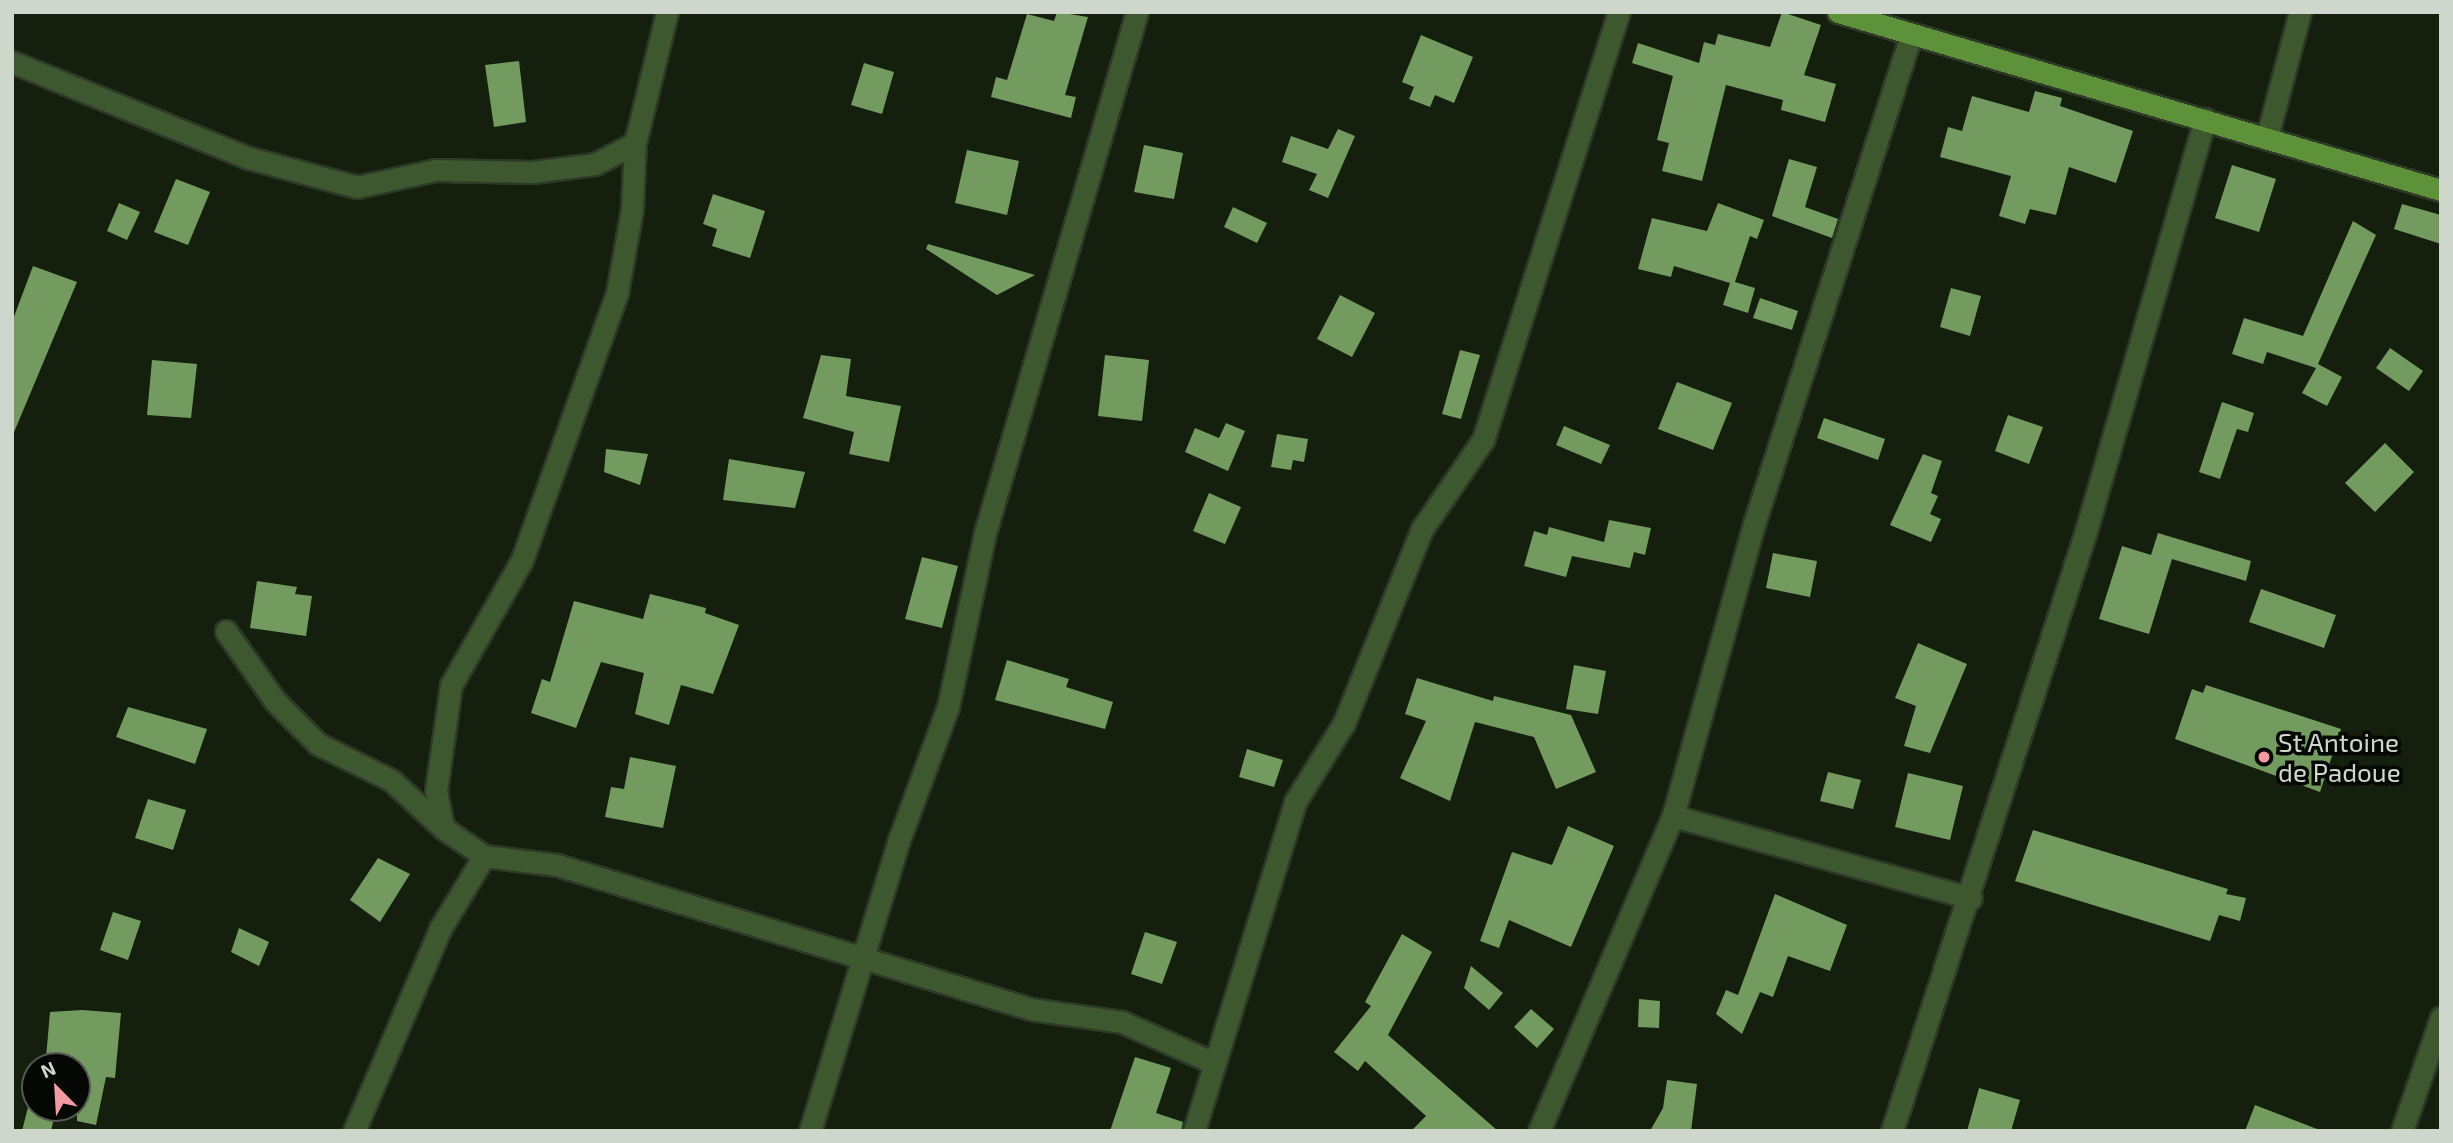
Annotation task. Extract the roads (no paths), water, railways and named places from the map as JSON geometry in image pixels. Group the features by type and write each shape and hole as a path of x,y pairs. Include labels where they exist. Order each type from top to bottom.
{"main road":[{"path":"1838,12 2441,190"}],"street":[{"path":"443,828 436,791 451,685 522,560 617,293 632,209 635,143 667,12"},
{"path":"810,1131 861,961 948,707 985,533 1138,12"},
{"path":"1194,1131 1295,803 1344,723 1422,529 1483,440 1619,12"},
{"path":"2267,137 2301,12"},
{"path":"1539,1131 1673,816 1754,524 1911,35"},
{"path":"12,62 249,158 358,187 435,170 533,172 595,164 635,143"},
{"path":"1892,1131 1971,898 2086,531 2205,119"},
{"path":"226,631 275,701 318,744 391,780 443,828 484,856 557,865 861,961 1030,1009 1122,1022 1214,1063"},
{"path":"1673,816 1971,898"},
{"path":"354,1131 440,929 484,856"},
{"path":"2402,1131 2441,1018"}],"place":[{"name":"St Antoine de Padoue","path":"2264,757"}]}
